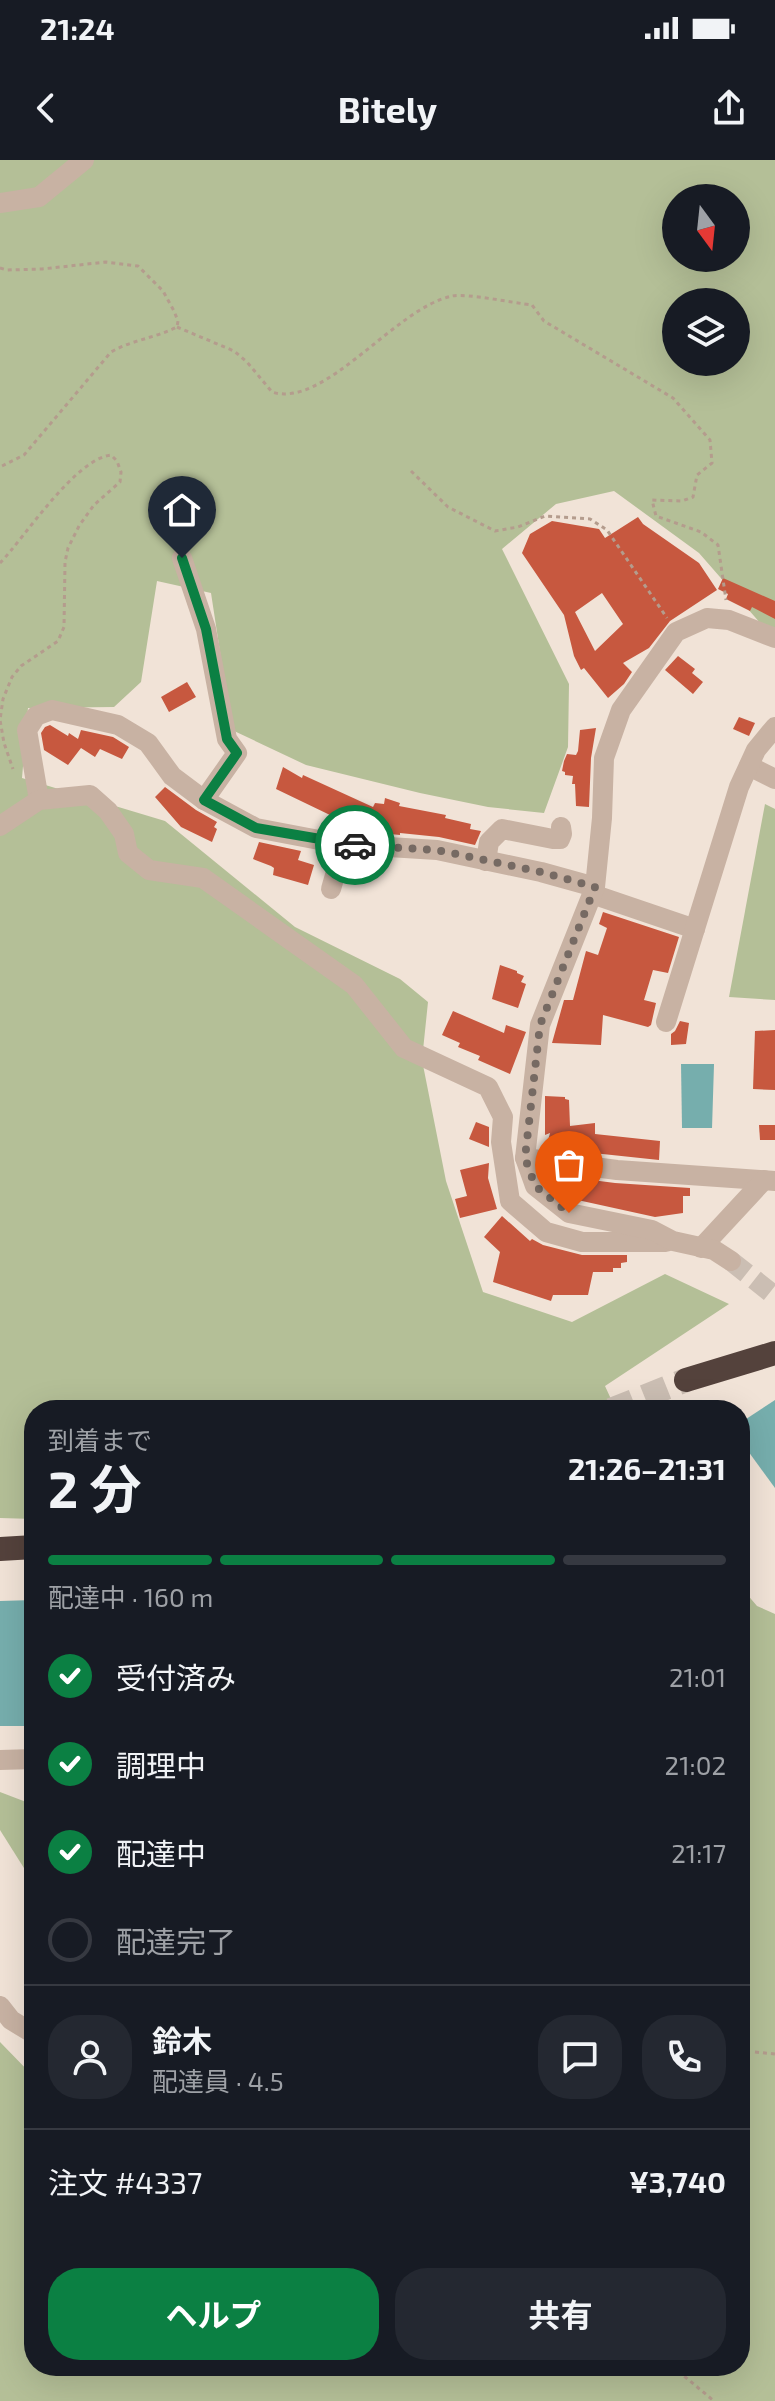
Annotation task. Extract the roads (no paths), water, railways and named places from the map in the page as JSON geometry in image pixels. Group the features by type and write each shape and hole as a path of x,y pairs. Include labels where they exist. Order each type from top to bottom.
{"highway":[{"path":"686,1380 775,1353"},
{"path":"0,1549 24,1548"}],"street":[{"path":"0,203 39,197 84,160"},
{"path":"181,570 206,629 227,739 237,753 204,800"},
{"path":"731,1261 714,1250 673,1241 652,1230 569,1213 535,1186 525,1158 540,1025 593,891 602,818 604,758 621,710 676,632 707,618 729,620 775,638"},
{"path":"39,800 27,730 36,716 52,710 118,725 148,743 172,776 204,800 256,828 344,844 437,850 541,872 695,929"},
{"path":"666,1022 739,787 756,750 775,727"},
{"path":"749,766 775,779"},
{"path":"0,826 39,800 90,795 108,811 124,834 128,853 149,870 203,878 354,985 404,1048 488,1087 503,1117 501,1142 510,1201 546,1232 582,1242 673,1241"},
{"path":"486,861 489,842 502,829 560,839 561,827"},
{"path":"331,889 344,844"},
{"path":"525,1158 617,1170 769,1180"},
{"path":"701,1248 769,1180"},
{"path":"0,1760 24,1759"},
{"path":"0,2006 11,2020 24,2028"}],"water":[{"path":"681,1064 714,1064 712,1128 682,1128"},
{"path":"775,1400 775,1488 750,1454 750,1416"},
{"path":"24,1600 24,1726 0,1726 0,1601"}],"tunnel":[{"path":"731,1261 775,1296"},
{"path":"636,1400 686,1380"}]}
